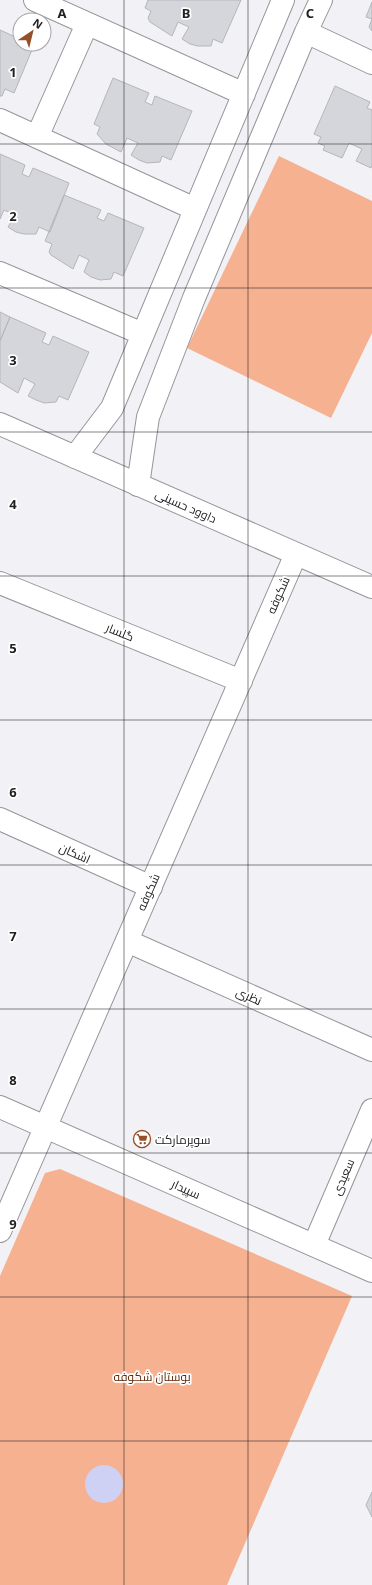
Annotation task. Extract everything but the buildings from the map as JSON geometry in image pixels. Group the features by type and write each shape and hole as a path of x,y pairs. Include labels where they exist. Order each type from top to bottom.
{"street":[{"path":"35,0 244,94"},
{"path":"75,458 112,408 284,0"},
{"path":"138,485 148,417 194,298 306,32 321,0"},
{"path":"37,137 86,24"},
{"path":"306,32 372,63"},
{"path":"0,120 195,210"},
{"path":"0,273 143,334"},
{"name":"داوود حسینی","path":"0,424 372,587"},
{"name":"شکوفه","path":"0,1231 296,554"},
{"name":"گلسار","path":"0,583 241,681"},
{"name":"اشکان","path":"0,819 151,887"},
{"name":"نظری","path":"127,941 371,1048"},
{"name":"سپیدار","path":"0,1107 372,1271"},
{"name":"سعیدی","path":"314,1245 372,1110"}],"green space":[{"path":"279,156 372,201 372,333 331,418 187,348"},
{"name":"بوستان شکوفه","path":"60,1169 352,1296 227,1585 0,1585 0,1276 45,1173"}],"water":[{"path":"104,1465 114,1468 120,1474 123,1484 120,1494 114,1500 104,1503 94,1500 88,1494 85,1484 88,1474 94,1468"}],"place":[{"name":"سوپرمارکت","path":"142,1139"}]}
